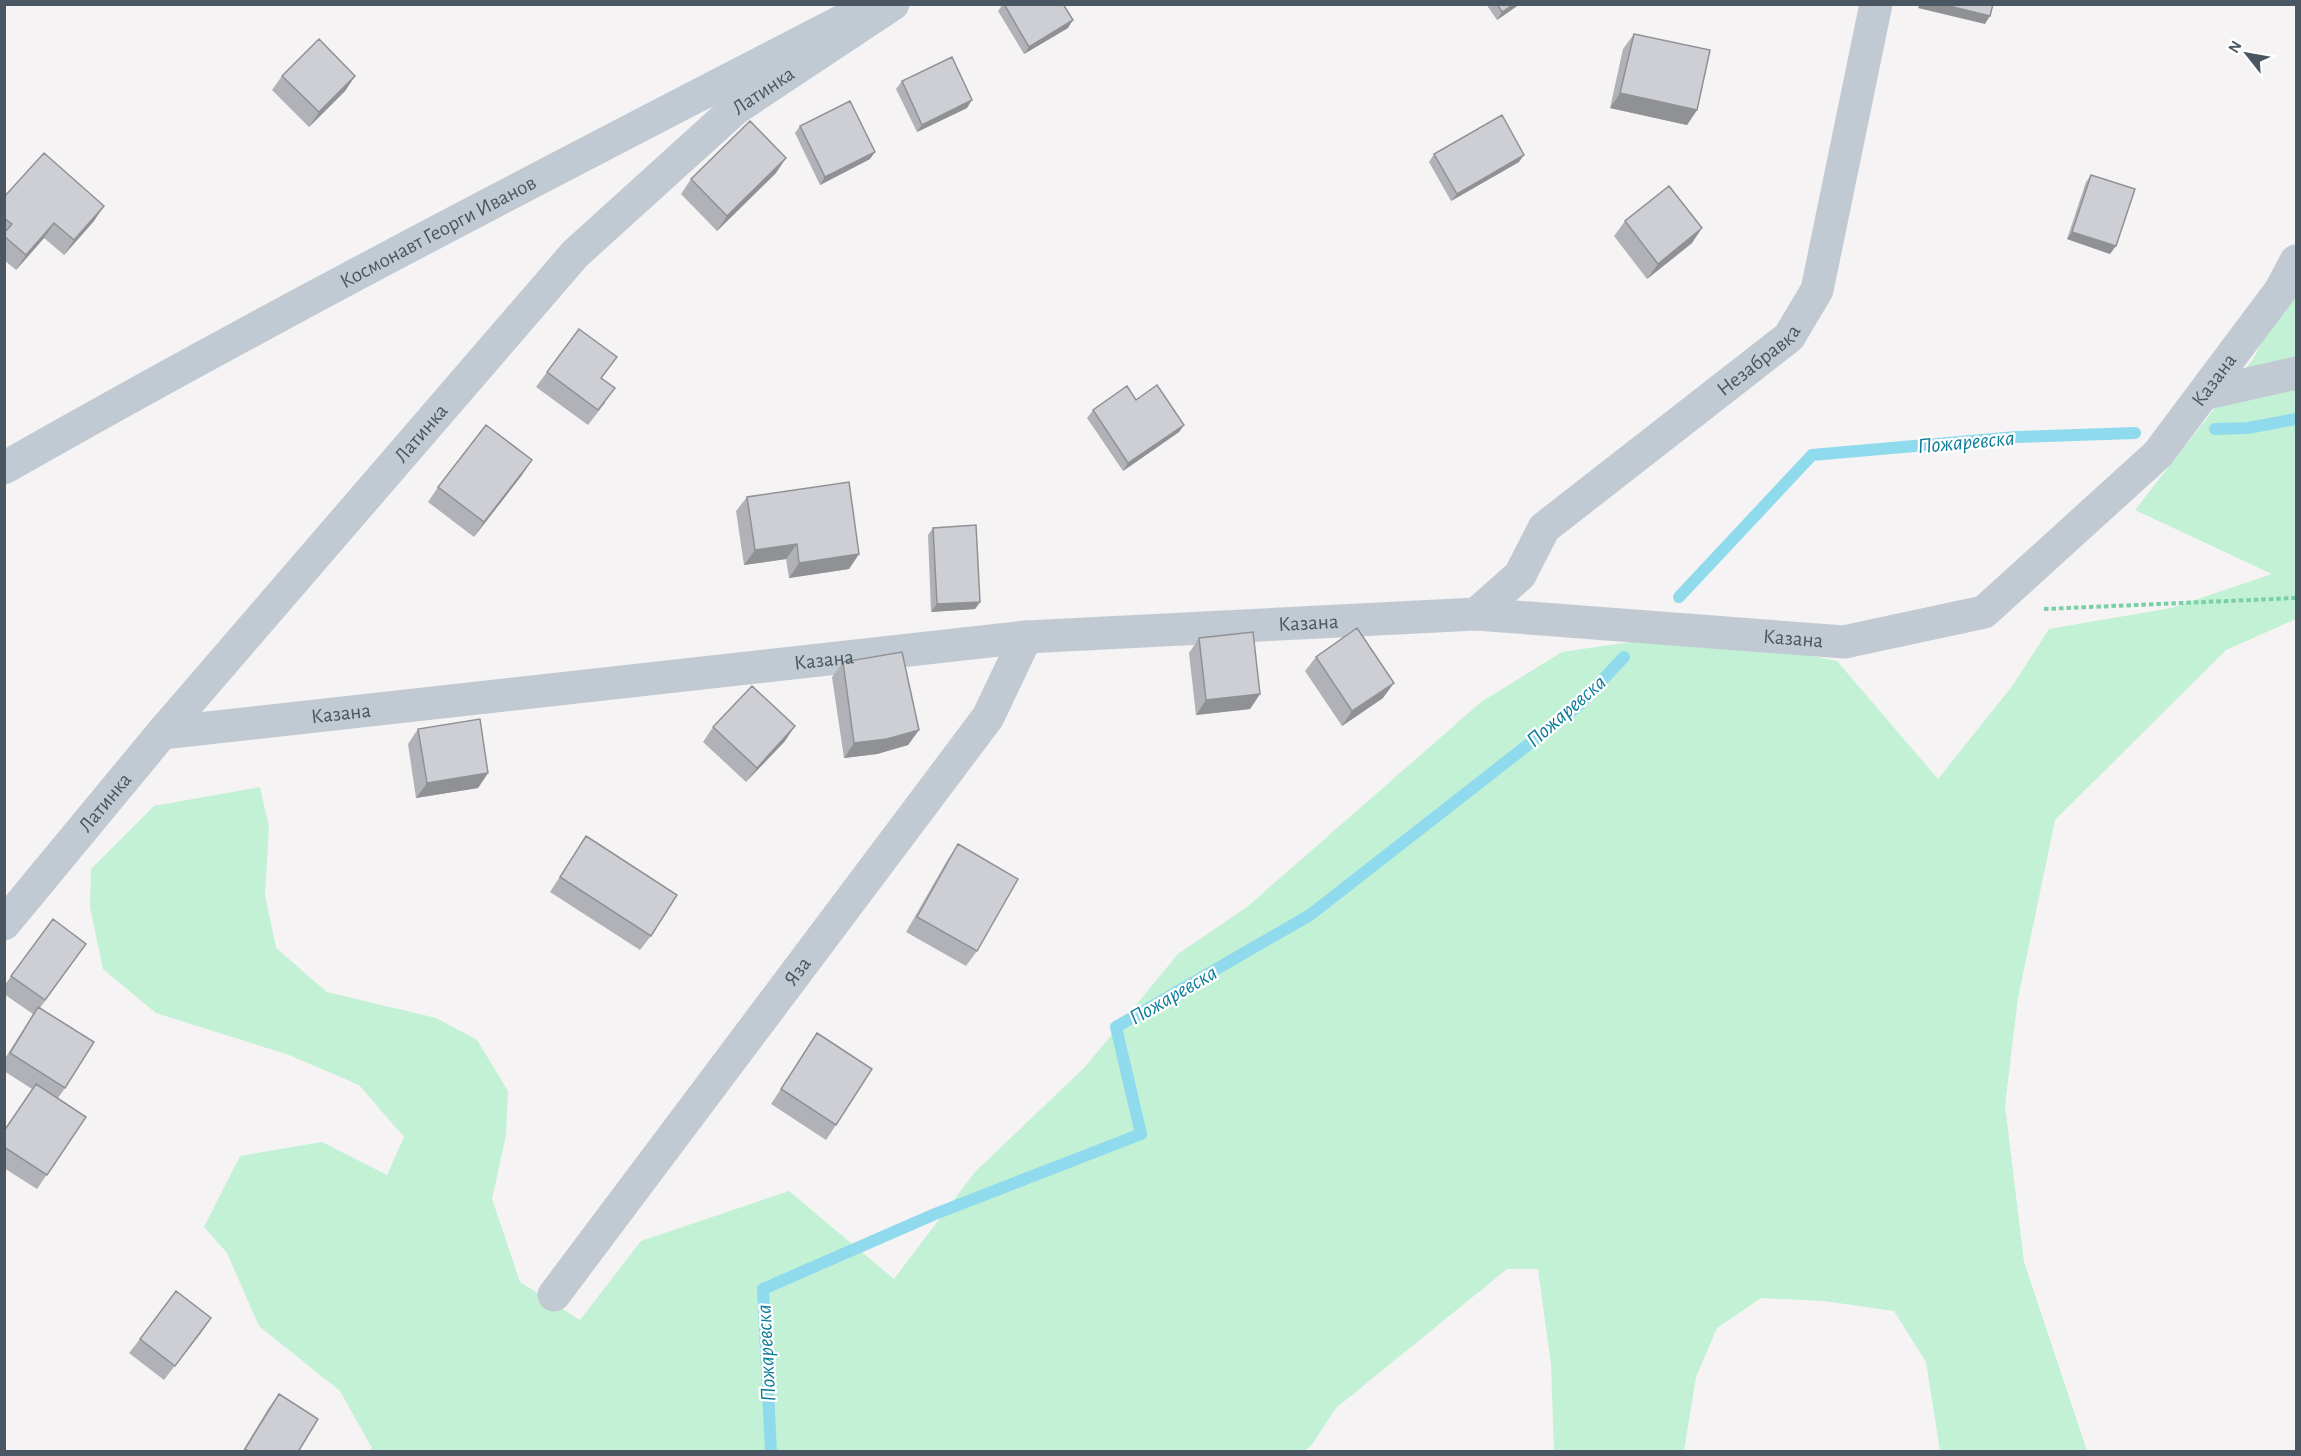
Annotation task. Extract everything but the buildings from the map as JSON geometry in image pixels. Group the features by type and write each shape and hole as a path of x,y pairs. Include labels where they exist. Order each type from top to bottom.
{"street":[{"name":"Космонавт Георги Иванов","path":"4,468 138,392 875,4"},
{"name":"Латинка","path":"4,924 162,733 575,254 735,109 893,4"},
{"name":"Незабравка","path":"1476,614 1520,575 1544,528 1789,338 1817,290 1876,4"},
{"name":"Казана","path":"162,733 1026,637 1476,614 1844,642 1983,612 2158,454 2280,291 2296,261"},
{"path":"2203,394 2296,373"},
{"name":"Яза","path":"554,1295 988,717 1026,637"}],"path":[{"path":"2042,609 2296,597"}],"green space":[{"path":"2296,278 2296,619 2226,650 2055,820 2018,998 2005,1105 2024,1262 2087,1451 1940,1451 1926,1362 1894,1311 1824,1301 1761,1298 1717,1328 1696,1377 1684,1451 1554,1451 1551,1365 1538,1269 1507,1269 1336,1408 1311,1446 1304,1451 369,1451 372,1448 340,1391 259,1326 227,1253 204,1227 240,1156 322,1142 387,1175 404,1137 359,1085 289,1055 156,1013 103,969 90,907 91,869 154,806 260,787 269,827 265,895 276,948 327,992 436,1018 477,1040 508,1091 506,1135 492,1199 520,1282 580,1320 641,1241 789,1191 894,1279 975,1172 1085,1067 1178,954 1247,907 1481,702 1562,652 1698,632 1837,661 1938,779 2013,685 2049,629 2171,608 2272,574 2135,510 2253,359"}],"waterway":[{"name":"Пожаревска","path":"2215,429 2248,428 2296,419"},
{"name":"Пожаревска","path":"1679,597 1812,455 2016,437 2135,433"},
{"name":"Пожаревска","path":"771,1452 763,1289 935,1214 1141,1134 1116,1027 1310,915 1579,705 1624,657"}]}
